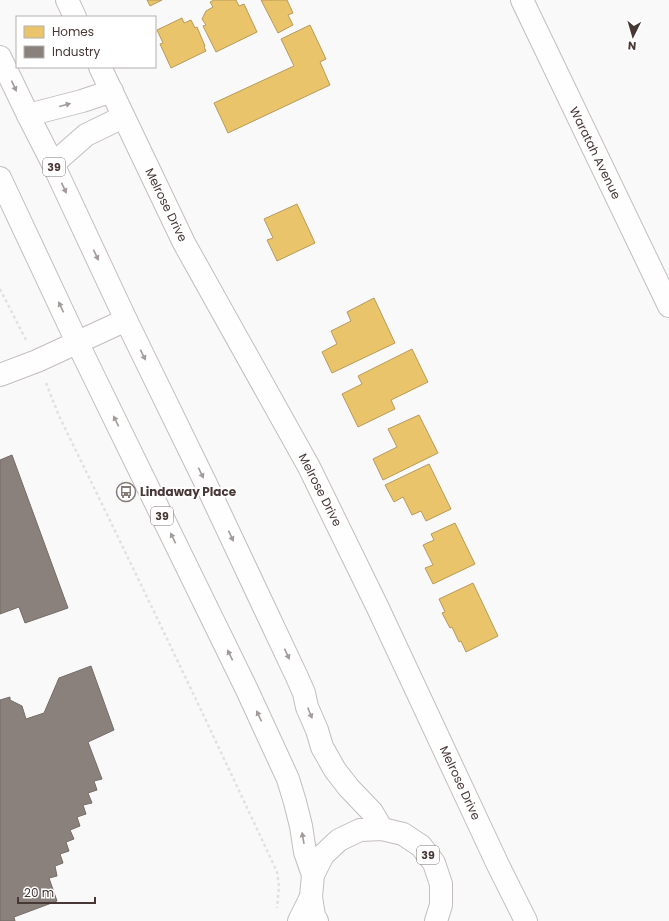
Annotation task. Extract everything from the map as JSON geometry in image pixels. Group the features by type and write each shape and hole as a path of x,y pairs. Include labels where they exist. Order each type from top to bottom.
{"main road":[{"path":"67,0 75,16"},
{"name":"Waratah Avenue","path":"522,0 669,306"},
{"name":"39","path":"0,57 53,164 297,677 304,693 307,707 317,730 322,747 335,770 349,788 372,812 382,829"},
{"name":"Melrose Drive","path":"100,68 184,243 309,467 378,606 498,865 526,921"},
{"path":"28,116 112,91"},
{"path":"53,164 86,135 124,117"},
{"name":"39","path":"0,178 77,342 247,690 288,779 299,820 305,852 313,875"},
{"path":"0,375 37,361 126,320"},
{"name":"39","path":"317,921 314,916 311,897 313,875 323,855 339,840 360,830 382,829 403,834 421,846 434,863 441,884 440,916"},
{"path":"299,921 311,897"}],"path":[{"path":"0,289 37,361 59,416 163,629 277,872 279,886 276,914"}],"building: Homes":[{"path":"147,0 162,0 150,6"},
{"path":"214,0 236,0 239,6 244,4 257,32 216,52 203,26 206,25 202,19 206,11 213,7 210,2"},
{"path":"261,0 287,0 293,13 288,15 293,25 278,33"},
{"path":"182,18 184,23 191,20 195,28 197,27 206,51 171,68 160,44 163,43 157,30"},
{"path":"310,25 326,59 320,62 330,85 228,133 214,103 294,66 281,39"},
{"path":"297,204 315,243 277,261 267,240 273,238 264,219"},
{"path":"374,298 395,343 332,373 322,352 337,344 331,331 351,321 347,312"},
{"path":"412,349 428,382 391,400 395,409 358,427 342,394 362,384 358,376"},
{"path":"419,415 438,453 383,480 373,459 397,447 388,429"},
{"path":"429,464 451,509 426,521 421,511 412,515 403,497 394,502 385,485"},
{"path":"455,523 475,564 433,584 425,568 433,565 423,545 434,540 431,534"},
{"path":"473,583 498,636 466,652 461,641 459,642 452,627 450,628 442,613 445,612 439,599"}],"building: Industry":[{"path":"12,455 68,608 25,623 19,607 0,614 0,460"},
{"path":"91,666 114,730 88,742 102,779 94,781 97,790 88,793 92,803 83,805 86,814 77,817 80,826 70,830 74,839 66,842 69,851 60,854 63,863 55,866 57,876 49,878 57,901 14,917 15,921 0,921 0,700 10,697 10,700 22,706 26,719 44,713 59,678"}],"place":[{"name":"Lindaway Place","path":"126,492"}]}
